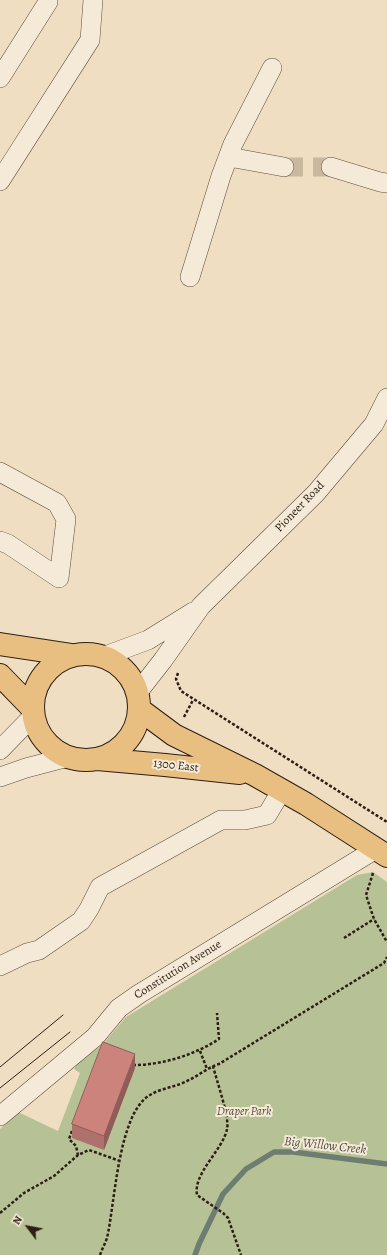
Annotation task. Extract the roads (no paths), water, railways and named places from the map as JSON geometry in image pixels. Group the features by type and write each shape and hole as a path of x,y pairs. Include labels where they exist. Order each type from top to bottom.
{"main road":[{"path":"0,644 72,655 88,653 105,656 118,664 129,675 138,700 133,731 118,749 98,759 82,760 68,757 51,748 39,734 32,712 0,675"},
{"path":"32,712 36,685 51,666 72,655"},
{"name":"1300 East","path":"138,700 174,735 282,790 383,854"},
{"name":"1300 East","path":"98,759 255,775"}],"street":[{"path":"0,181 90,40 93,0"},
{"path":"0,78 52,1"},
{"path":"190,278 234,144 272,68"},
{"path":"229,157 284,167"},
{"path":"331,167 387,183"},
{"name":"Pioneer Road","path":"138,700 163,660 201,606 316,493 374,424 387,398"},
{"path":"0,472 57,503 66,519 59,578 8,544 0,541"},
{"name":"Pioneer Road","path":"105,656 148,640 201,606"},
{"path":"0,750 32,712"},
{"path":"0,778 26,768 68,757"},
{"path":"0,966 27,953 39,950 81,921 100,888 221,820 245,820 267,815 282,790"},
{"name":"Constitution Avenue","path":"0,1116 95,1037 119,1008 139,994 383,854"}],"waterway":[{"name":"Big Willow Creek","path":"195,1255 223,1194 246,1169 274,1152 293,1152 387,1164"}],"tunnel":[{"path":"284,167 331,167"}],"tram line":[{"path":"0,1067 63,1015"},
{"path":"0,1088 70,1032"}],"park label":[{"name":"Draper Park","path":"244,1112"}]}
